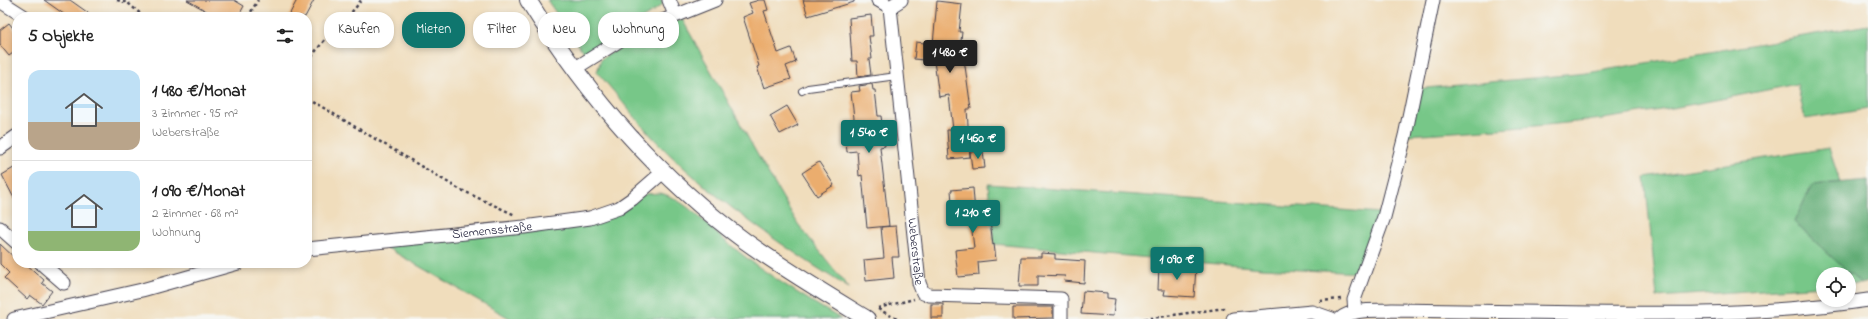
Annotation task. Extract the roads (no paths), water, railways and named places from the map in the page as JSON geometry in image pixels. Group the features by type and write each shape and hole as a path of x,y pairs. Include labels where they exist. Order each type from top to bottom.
{"street":[{"path":"528,0 574,69 608,112 663,172 708,212 744,241 810,285 872,311"},
{"path":"669,0 674,12"},
{"path":"679,14 715,0"},
{"path":"878,0 896,4"},
{"path":"1355,312 1354,300 1384,217 1405,136 1433,0"},
{"path":"0,1 17,12"},
{"name":"Weberstraße","path":"896,4 897,76 919,283 923,292 928,295 1061,299 1061,319"},
{"path":"574,69 608,48"},
{"path":"0,148 12,140"},
{"name":"Siemensstraße","path":"312,248 524,227 590,218 619,208 632,199 663,172"},
{"path":"0,229 12,239"},
{"path":"49,268 64,283"},
{"path":"14,319 142,290 220,268"},
{"path":"1340,319 1347,314 1355,312 1392,310 1481,315 1646,316 1737,312 1792,314 1868,300"},
{"path":"1232,319 1312,312 1332,319"}],"lane":[{"path":"802,91 808,88 897,76"}]}
